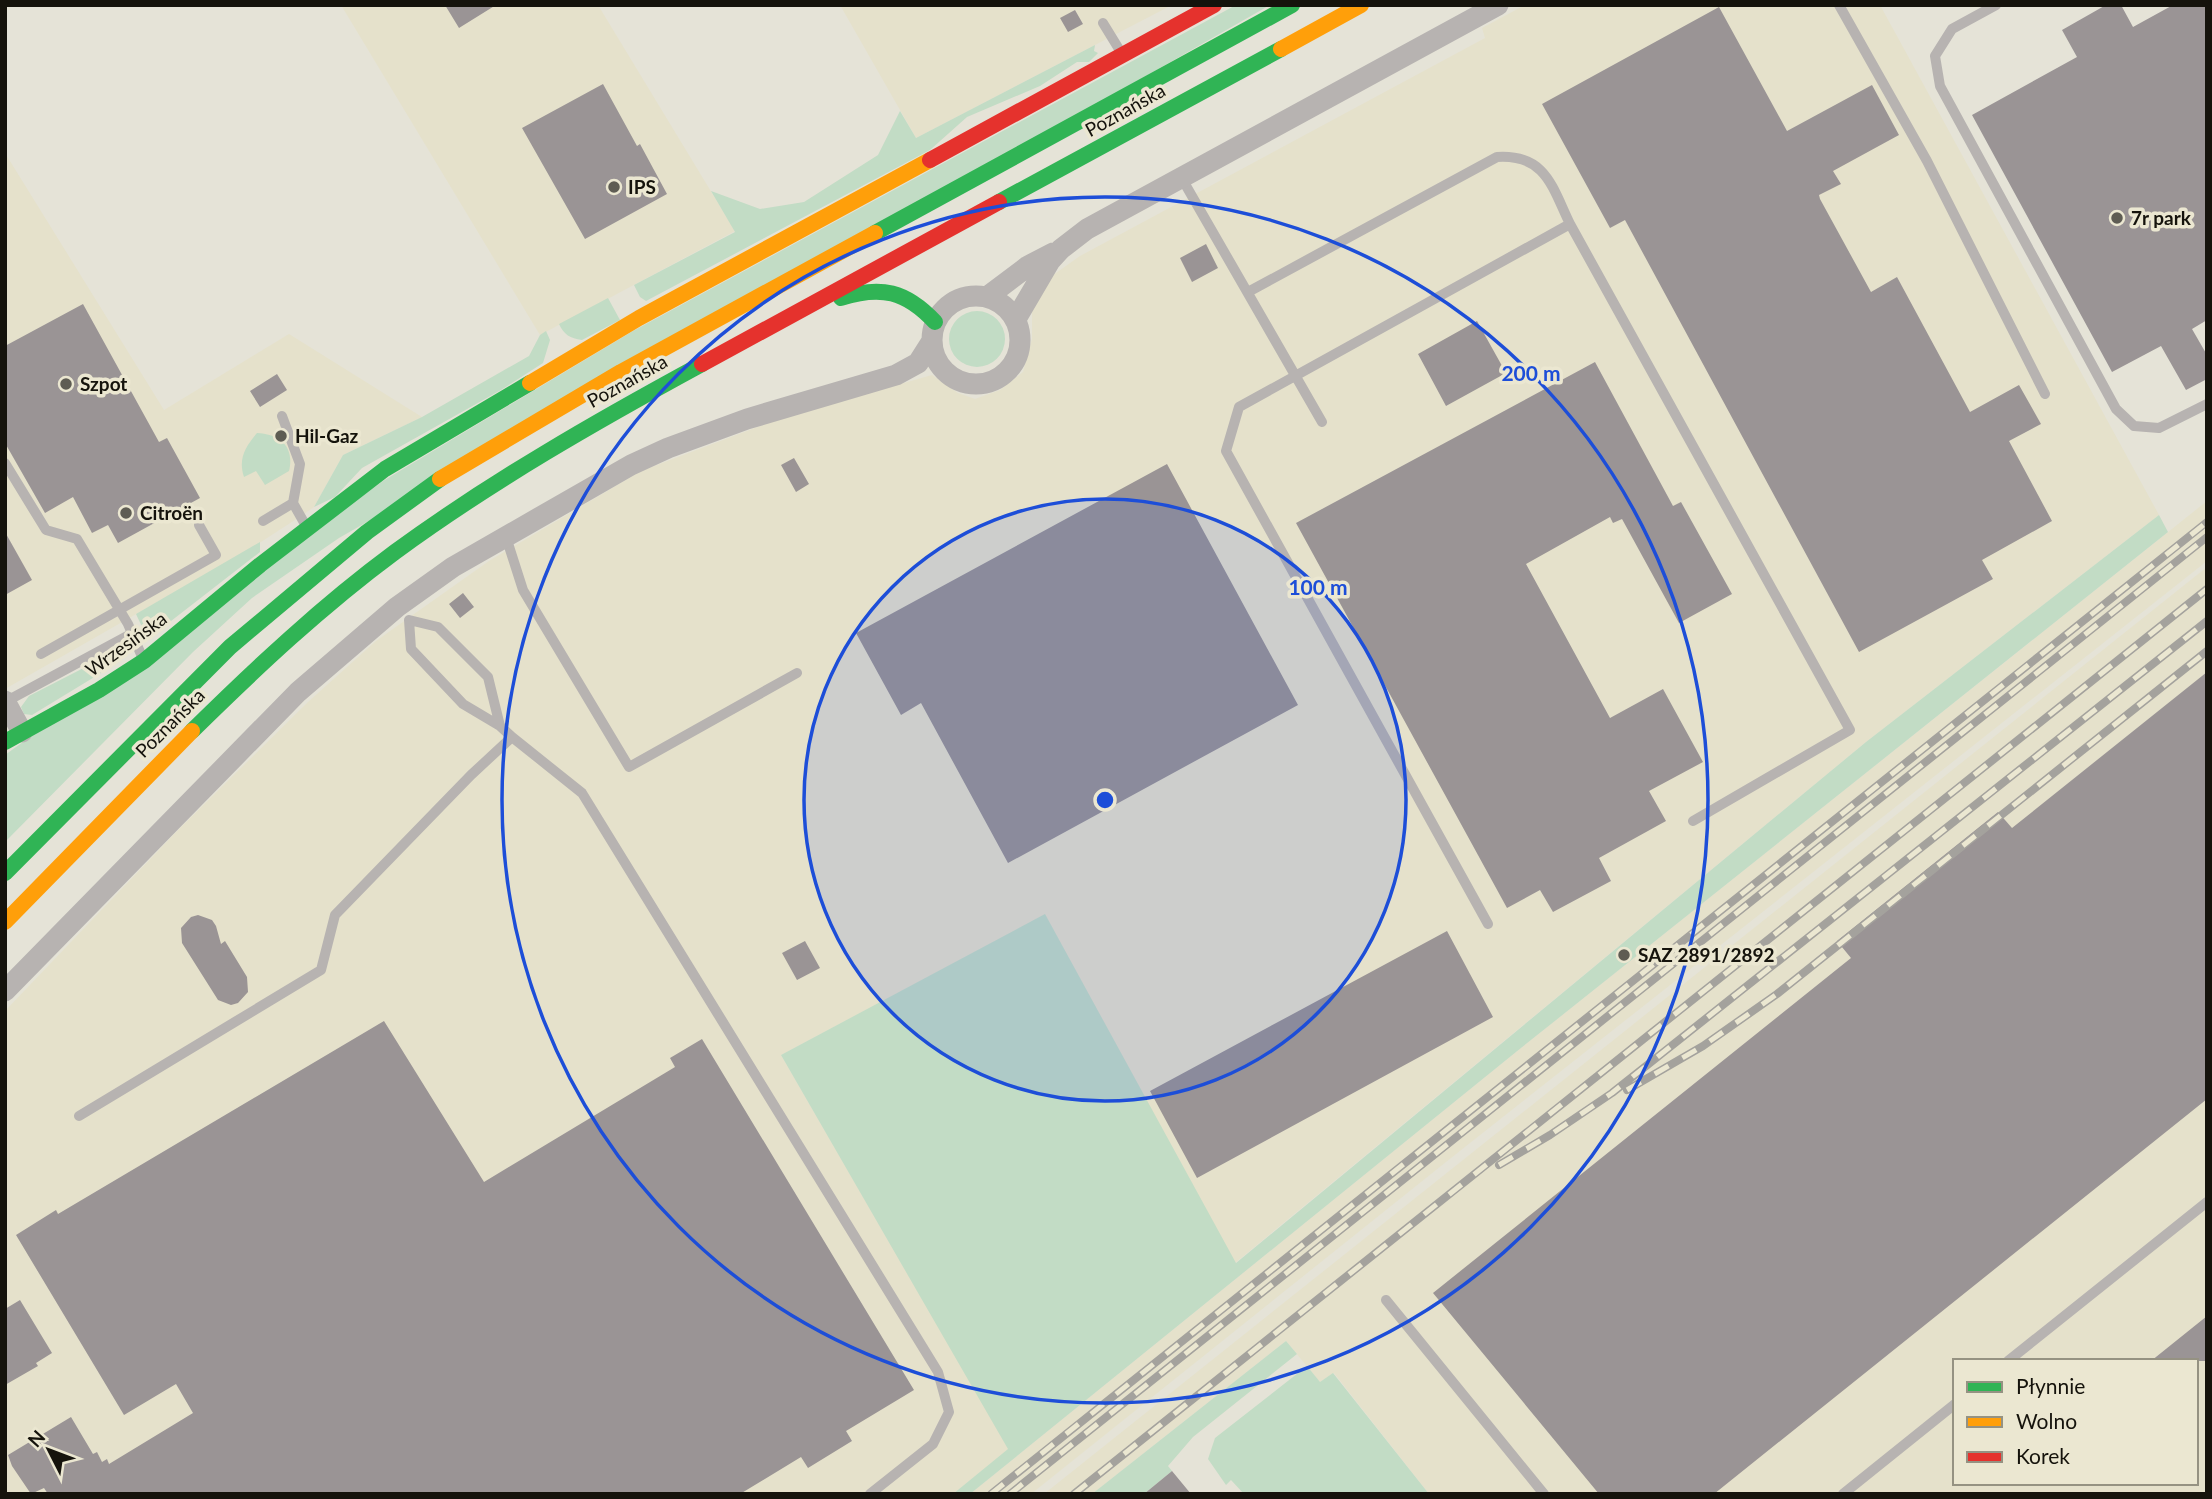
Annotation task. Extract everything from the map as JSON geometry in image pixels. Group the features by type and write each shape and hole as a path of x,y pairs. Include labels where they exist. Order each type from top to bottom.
{"main road":[{"path":"307,528 385,469 639,318 1122,55 1184,16 1214,5"},
{"name":"Poznańska","path":"5,873 184,691 272,610 366,532 454,469 656,352 1292,5"},
{"name":"Poznańska","path":"5,922 212,710 287,641 360,579 414,538 500,480 645,395 1361,5"},
{"path":"783,320 855,293 879,290 910,301 927,312 934,332"},
{"name":"Wrzesińska","path":"14,737 99,690 144,661 307,528"},
{"path":"5,861 36,841"}],"street":[{"path":"987,297 1028,266 1061,249 1087,229 1498,5"},
{"path":"1016,319 1041,275 1061,249"},
{"path":"5,991 298,692 403,613 453,567 631,465 668,448 747,419 908,370 918,363 944,309 957,300 972,296 987,297 1008,309 1016,319 1020,350 1013,365 1002,377 987,383 971,384 956,380 943,370 934,357 934,332"},
{"path":"5,702 14,737"}],"lane":[{"path":"1839,5 1927,161 2045,394"},
{"path":"1996,5 1952,29 1935,56 1940,86 2116,409 2134,426 2159,428 2207,404"},
{"path":"1104,23 1122,55"},
{"path":"1248,292 1497,157 1512,156 1531,161 1546,174 1570,225 1850,730 1693,821"},
{"path":"1181,177 1322,422"},
{"path":"1488,925 1226,451 1239,407 1570,225"},
{"path":"282,416 300,464 293,503 307,528"},
{"path":"5,464 46,530 77,539 133,634 144,661"},
{"path":"262,521 293,503"},
{"path":"41,654 216,555 200,525"},
{"path":"506,537 523,590 629,767 797,673"},
{"path":"403,613 438,627 488,677 500,726"},
{"path":"403,613 411,649 463,704 500,726 582,793 938,1372 949,1412 933,1444 870,1494"},
{"path":"5,702 133,634"},
{"path":"79,1116 321,970 335,915 471,775 512,737"},
{"path":"2011,1359 2207,1202"},
{"path":"1386,1300 1544,1494"},
{"path":"1843,1494 1953,1406"}],"shaded area":[{"path":"341,5 598,5 735,231 540,335"},
{"path":"840,5 1172,5 916,138"},
{"path":"1525,5 1880,5 2159,515 1866,742 1235,1263 1045,915 781,1055 1009,1449 953,1494 6,1494 5,1011 179,829 308,702 376,641 489,561 641,471 784,417 932,375 958,393 975,399 1000,390 1023,372 1032,339 1032,306 1049,278 1080,256 1485,38 1482,28"},
{"path":"5,153 164,410 289,334 422,417 343,455 314,507 301,516 250,549 5,689"},
{"path":"2207,501 2207,561 1451,1158 1031,1494 970,1494 1516,1052"},
{"path":"2207,567 2207,1494 1429,1494 1334,1373 1320,1382 1286,1341 1092,1494 1044,1494"}],"green space":[{"path":"1236,5 1270,5 339,538 252,598 193,652 5,842 5,755 383,481 633,331"},
{"path":"1095,45 1094,51 1098,53 1089,62 1077,62 1040,86 967,117 930,150 646,301 640,297 634,285 735,232 711,191 760,209 804,202 878,155 900,111 916,138"},
{"path":"608,298 620,320 582,340 563,331 559,324"},
{"path":"971,311 983,311 993,315 1001,323 1005,339 1001,355 993,363 983,367 971,367 961,363 953,355 949,345 949,333 953,323 961,315"},
{"path":"546,331 550,340 543,363 501,390 362,468 335,497 314,507 343,455 422,417 529,356 540,335"},
{"path":"257,433 279,439 290,455 289,471 265,485 256,471 244,477 242,471 244,454"},
{"path":"2159,515 2168,532 1516,1052 970,1494 953,1494 1008,1449 781,1055 1045,914 1236,1263 1866,742"},
{"path":"260,542 260,552 153,635 143,629 136,614"},
{"path":"107,656 116,657 119,662 32,715 24,714 21,707 29,696"},
{"path":"1286,1341 1297,1354 1193,1437 1168,1466 1172,1471 1144,1494 1092,1494"},
{"path":"1307,1366 1320,1382 1333,1373 1429,1494 1244,1494 1231,1480 1226,1485 1208,1459 1215,1438"}],"building":[{"path":"445,5 496,5 459,28"},
{"name":"7r park","path":"2106,5 2121,5 2133,27 2173,5 2207,5 2207,320 2192,329 2207,355 2207,379 2186,390 2161,346 2112,372 1972,115 2077,57 2062,30"},
{"path":"1719,7 1787,131 1872,85 1899,135 1833,171 1841,184 1819,195 1820,199 1871,292 1897,277 1970,412 2019,385 2041,424 2009,441 2052,521 1982,560 1993,579 1859,652 1625,220 1610,228 1542,104"},
{"path":"1075,10 1083,24 1068,32 1060,18"},
{"path":"603,84 667,194 585,239 522,128"},
{"path":"1206,244 1218,268 1192,282 1180,258"},
{"path":"83,304 159,442 167,438 200,498 118,543 108,525 92,533 73,497 45,513 5,443 5,346"},
{"path":"1477,321 1506,373 1446,406 1418,354"},
{"path":"1595,362 1673,506 1681,502 1732,594 1679,623 1622,519 1613,523 1610,517 1526,564 1610,718 1663,689 1703,762 1649,791 1666,821 1599,858 1611,881 1553,912 1540,890 1507,908 1296,523"},
{"path":"277,374 287,390 260,407 250,391"},
{"path":"794,458 809,484 796,492 781,465"},
{"path":"1167,464 1298,705 1008,863 921,703 901,715 856,633"},
{"path":"5,532 32,580 5,595"},
{"path":"463,593 474,607 460,618 449,604"},
{"path":"2207,672 2207,1099 1714,1494 1599,1494 1433,1293 1851,958 1837,941 1998,812 2012,828"},
{"path":"198,915 212,920 221,944 225,941 247,977 248,992 238,1003 231,1005 218,1000 182,943 181,928 191,917"},
{"path":"1447,931 1493,1017 1197,1178 1150,1091"},
{"path":"805,941 820,968 797,980 782,953"},
{"path":"384,1021 484,1182 675,1067 670,1058 702,1039 914,1390 846,1431 852,1441 808,1468 801,1457 740,1494 48,1494 44,1488 31,1494 12,1466 8,1455 71,1417 93,1454 97,1452 102,1462 107,1459 109,1464 193,1413 176,1384 124,1415 16,1235 56,1210 58,1214"},
{"path":"20,1300 52,1353 36,1363 38,1366 5,1385 5,1309"},
{"path":"2207,1316 2207,1361 2153,1359"},
{"path":"1172,1471 1191,1494 1144,1494"}],"railway":[{"path":"991,1494 2207,522"},
{"path":"1010,1494 2207,537"},
{"path":"1074,1494 2207,589"},
{"path":"1499,1165 1550,1135 1612,1093 2207,621"},
{"path":"1627,1090 1703,1046 1777,994 2207,651"}],"traffic: fast":[{"path":"875,233 1292,5"},
{"path":"999,202 1281,49"},
{"path":"841,298 868,292 892,294 914,303 935,322"},
{"path":"192,731 290,638 395,552 546,453 702,364"},
{"path":"5,742 99,690 144,661 260,565 385,469 530,383"},
{"path":"5,873 230,647 367,532 440,479"}],"traffic: slow":[{"path":"1281,49 1361,5"},
{"path":"530,383 639,318 930,160"},
{"path":"440,479 621,372 875,233"},
{"path":"5,922 192,731"}],"traffic: jam":[{"path":"930,160 1214,5"},
{"path":"702,364 999,202"}],"place":[{"name":"IPS","path":"614,187"},
{"name":"7r park","path":"2117,218"},
{"name":"Szpot","path":"66,384"},
{"name":"Hil-Gaz","path":"281,436"},
{"name":"Citroën","path":"126,513"},
{"name":"SAZ 2891/2892","path":"1624,955"}]}
